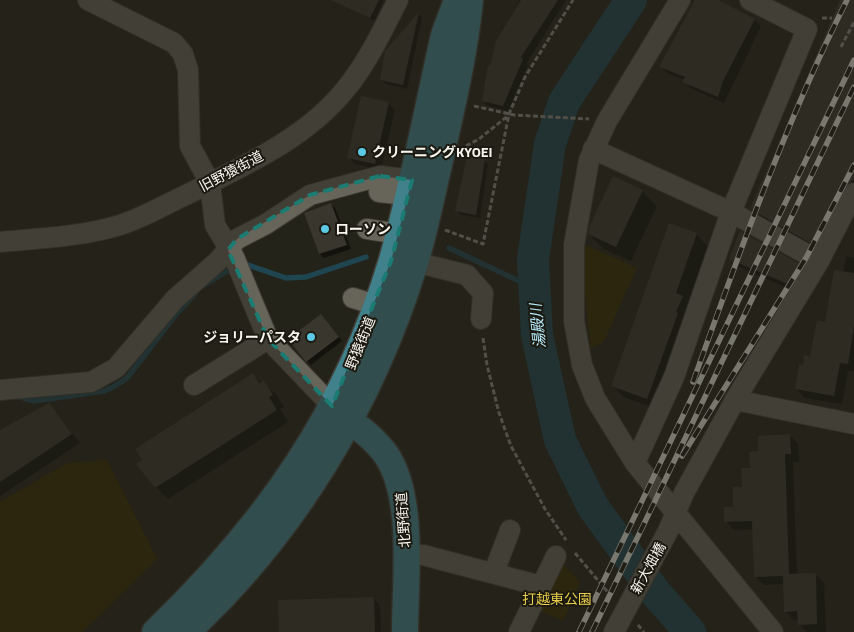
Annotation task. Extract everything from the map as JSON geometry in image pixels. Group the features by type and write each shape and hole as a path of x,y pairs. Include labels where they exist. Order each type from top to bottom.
{"main road":[{"name":"野猿街道","path":"187,632 248,569 274,537 325,465 360,348 364,302 399,234 444,35 456,3"},
{"name":"野猿街道","path":"155,632 207,581 274,499 308,450 341,413 388,340 415,262 466,39 456,3"},
{"name":"北野街道","path":"341,413 380,448 399,478 404,501 405,632"}],"street":[{"path":"88,0 117,7 174,43 182,54 188,70 190,146 210,183 215,225 258,309 268,339 341,413"},
{"name":"旧野猿街道","path":"0,242 69,236 121,225 210,183 301,131 327,110 353,79 369,56 398,0"},
{"path":"680,0 634,73 593,148 583,186 574,245 574,321 582,365 594,398 635,463 773,632"},
{"path":"635,463 674,377 731,212 807,29 750,0"},
{"path":"593,148 731,212 819,261"},
{"path":"8,386 91,382 116,368 175,299 231,254 237,239 266,224 310,195 339,185 380,176 410,188"},
{"path":"379,192 410,188"},
{"name":"新大畑橋","path":"614,632 668,531 684,493 735,400 819,261 854,194"},
{"path":"367,229 399,234"},
{"path":"415,262 467,275 483,293 480,319"},
{"path":"194,385 268,339"},
{"path":"735,400 854,424"},
{"path":"494,572 510,530"},
{"path":"405,555 423,554 541,586"},
{"path":"519,632 556,556"}],"path":[{"path":"442,229 456,232 483,244 509,114 525,77 573,0"},
{"path":"841,47 854,22"},
{"path":"468,105 514,115 594,120"},
{"path":"458,150 479,139 509,114"},
{"path":"480,319 487,365 499,413 511,446 545,509 570,546 593,576 626,609 644,632"}],"highlighted area":[{"path":"380,176 412,180 391,261 332,406 268,339 228,250 237,239 310,195"}],"green space":[{"path":"585,245 637,268 604,341 591,349 583,275"},
{"path":"107,460 157,559 83,632 0,632 0,502 67,463"},
{"name":"打越東公園","path":"560,560 580,583 563,621 537,610"}],"building":[{"path":"331,0 379,0 370,18"},
{"path":"521,0 558,0 521,57 523,59 503,106 482,101 488,65 490,66 496,41"},
{"path":"695,0 718,0 755,19 723,81 718,97 682,82 685,77 659,67"},
{"path":"840,0 854,0 854,179 843,188 814,245 750,209"},
{"path":"419,12 403,85 380,80 385,51"},
{"path":"361,96 389,102 375,164 347,158"},
{"path":"467,156 485,159 476,215 455,211"},
{"path":"613,176 643,190 616,247 588,234 590,225"},
{"name":"ローソン","path":"331,203 347,245 319,254 304,213"},
{"path":"669,223 697,233 676,293 683,296 676,312 678,313 647,399 611,386"},
{"path":"740,231 802,265 790,285 729,259"},
{"path":"834,270 854,273 854,326 848,364 840,363 834,396 795,389 799,364 803,365 804,355 810,356 817,320 825,322"},
{"name":"ジョリーパスタ","path":"321,314 339,337 306,362 288,339"},
{"path":"253,373 259,383 264,381 273,395 269,397 277,410 155,488 136,464 142,460 135,449"},
{"path":"49,403 72,434 0,482 0,430"},
{"path":"790,434 791,454 785,454 789,574 816,573 817,624 798,625 797,611 784,612 783,576 754,577 752,521 724,522 724,507 733,507 733,487 742,487 741,468 750,468 749,452 758,451 758,436"},
{"path":"374,597 375,632 279,632 278,600"}],"waterway":[{"name":"湯殿川","path":"631,0 564,102 550,144 533,259 537,335 560,440 593,507 654,591 690,632"},
{"path":"449,248 534,288"},
{"path":"203,286 225,272 248,265 286,278 306,277 366,257"},
{"path":"17,396 34,401 104,391 115,386 127,378 177,313 195,294"}],"railway":[{"path":"693,382 764,188 804,93 847,0"},
{"path":"579,632 854,60"},
{"path":"592,632 854,87"},
{"path":"682,456 806,258 854,165"}],"place":[{"name":"クリーニングKYOEI","path":"362,152"},
{"name":"ローソン","path":"325,229"},
{"name":"ジョリーパスタ","path":"311,337"}]}
